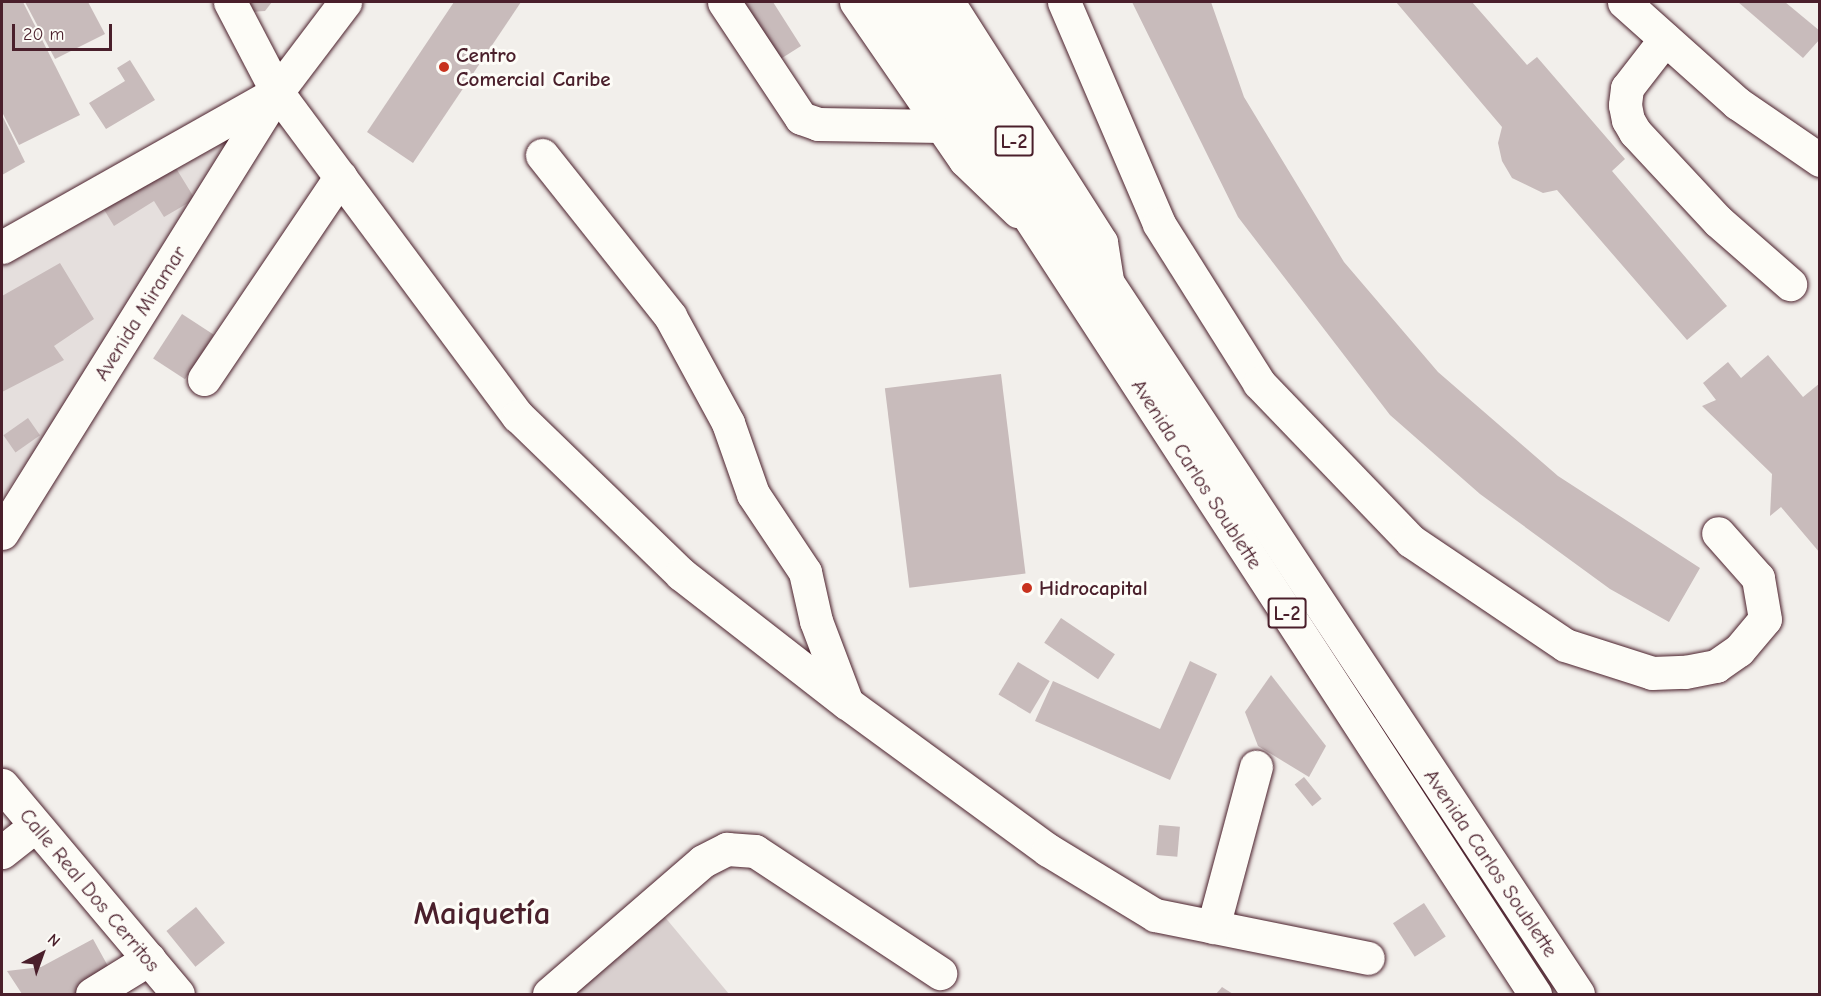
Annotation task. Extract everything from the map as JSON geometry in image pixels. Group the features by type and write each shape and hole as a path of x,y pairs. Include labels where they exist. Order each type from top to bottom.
{"street":[{"path":"230,2 277,92 518,416 681,574 847,703 1048,850 1155,915 1368,958"},
{"name":"Avenida Miramar","path":"2,533 277,92 345,2"},
{"path":"724,2 801,118 818,124 941,126"},
{"name":"Avenida Carlos Soublette","path":"856,2 964,160 1040,231 1535,994"},
{"name":"L-2","path":"889,2 1040,231"},
{"name":"L-2","path":"922,2 1107,280"},
{"name":"Avenida Carlos Soublette","path":"948,2 1101,242 1107,280 1578,994"},
{"path":"965,2 981,53"},
{"path":"1064,2 1159,224 1259,383 1411,541 1565,645 1652,673 1686,672 1716,666 1739,650 1765,619 1758,578 1718,532"},
{"path":"1624,2 1737,103 1820,160"},
{"path":"1665,39 1627,88 1625,105 1628,120 1635,132 1718,221 1790,284"},
{"name":"Avenida Miramar","path":"2,247 277,92"},
{"path":"542,155 670,316 728,423 753,494 805,572 816,621 847,703"},
{"path":"204,379 340,177"},
{"path":"1214,927 1256,766"},
{"name":"Calle Real Dos Cerritos","path":"2,785 178,994"},
{"path":"2,852 35,826"},
{"path":"549,994 703,861 727,849 755,851 940,973"},
{"path":"92,994 149,959"}],"shaded area":[{"path":"263,104 44,439 2,497 2,252"},
{"path":"664,916 729,994 570,994"}],"building":[{"path":"2,2 23,2 80,115 19,145 2,112"},
{"path":"25,2 88,2 105,34 55,59"},
{"path":"247,2 272,2 265,11 252,12"},
{"name":"Centro Comercial Caribe","path":"454,2 521,2 413,163 367,132"},
{"path":"731,2 773,2 801,46 771,65"},
{"path":"1132,2 1211,2 1244,97 1344,262 1438,372 1558,476 1700,568 1669,622 1610,589 1480,494 1390,415 1238,217"},
{"path":"1396,2 1472,2 1527,65 1537,57 1625,159 1612,171 1727,306 1687,340 1557,190 1543,193 1512,178 1502,161 1498,143 1502,127"},
{"path":"1738,2 1785,2 1820,31 1820,39 1803,58"},
{"path":"130,60 155,100 106,129 89,103 125,81 117,68"},
{"path":"2,115 25,162 2,175"},
{"path":"174,165 195,199 164,217 154,201 114,226 103,208"},
{"path":"60,263 94,319 54,346 64,360 2,392 2,296"},
{"path":"182,314 214,335 185,379 153,358"},
{"path":"1768,355 1803,397 1820,383 1820,553 1781,507 1770,516 1772,474 1702,406 1716,400 1703,383 1728,362 1741,378"},
{"path":"1001,374 1025,574 909,588 885,388"},
{"path":"28,418 40,435 15,452 3,435"},
{"path":"1061,618 1115,654 1098,679 1044,643"},
{"path":"1190,661 1217,674 1170,780 1035,721 1053,681 1160,729"},
{"path":"1018,662 1050,681 1030,714 998,695"},
{"path":"1271,675 1326,746 1309,777 1258,746 1245,712"},
{"path":"1304,777 1322,799 1312,806 1295,785"},
{"path":"1159,825 1180,827 1177,857 1156,855"},
{"path":"1424,903 1446,937 1415,957 1393,923"},
{"path":"196,907 225,943 195,967 166,931"},
{"path":"93,939 114,977 81,994 22,994 7,971 41,967"},
{"path":"1222,987 1233,994 1216,994"}],"place":[{"name":"Centro Comercial Caribe","path":"444,67"},
{"name":"Hidrocapital","path":"1027,588"}],"district":[{"name":"Maiquetía","path":"482,914"}]}
